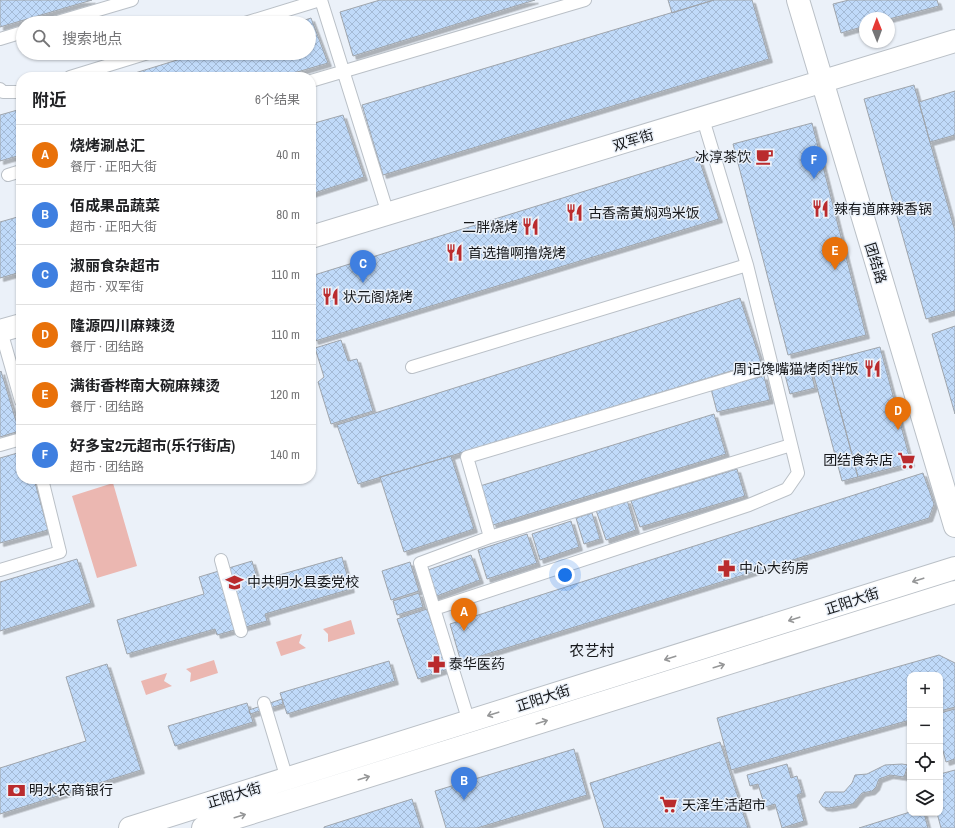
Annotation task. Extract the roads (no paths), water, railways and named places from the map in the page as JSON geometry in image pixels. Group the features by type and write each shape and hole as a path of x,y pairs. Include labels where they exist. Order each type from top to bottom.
{"main road":[{"name":"团结路","path":"798,0 955,526"},
{"name":"双军街","path":"316,236 703,119 955,41"},
{"name":"正阳大街","path":"130,828 955,568"},
{"name":"正阳大街","path":"203,828 955,592"}],"lane":[{"path":"78,16 132,0"},
{"path":"268,16 321,0 388,214"},
{"path":"316,79 585,0"},
{"path":"0,39 16,34"},
{"path":"86,72 125,60"},
{"path":"0,89 3,92 16,92"},
{"path":"434,609 750,506 787,488 798,473 747,265 703,119"},
{"path":"8,175 16,173"},
{"path":"412,367 747,265"},
{"path":"7,329 16,375"},
{"path":"490,536 467,457 772,366"},
{"path":"0,445 16,440"},
{"path":"468,722 420,563 490,536 791,444"},
{"path":"0,570 60,552 43,484"},
{"path":"221,560 241,631"},
{"path":"264,703 287,779"}],"place":[{"name":"冰淳茶饮","path":"764,157"},
{"name":"好多宝2元超市(乐行街店)","path":"814,179"},
{"name":"辣有道麻辣香锅","path":"821,209"},
{"name":"古香斋黄焖鸡米饭","path":"575,213"},
{"name":"二胖烧烤","path":"531,227"},
{"name":"首选撸啊撸烧烤","path":"455,253"},
{"name":"满街香桦南大碗麻辣烫","path":"835,270"},
{"name":"淑丽食杂超市","path":"363,283"},
{"name":"状元阁烧烤","path":"330,297"},
{"name":"周记馋嘴猫烤肉拌饭","path":"872,369"},
{"name":"隆源四川麻辣烫","path":"898,430"},
{"name":"团结食杂店","path":"906,460"},
{"name":"中心大药房","path":"726,568"},
{"name":"中共明水县委党校","path":"234,582"},
{"name":"烧烤涮总汇","path":"464,631"},
{"name":"泰华医药","path":"436,664"},
{"name":"明水农商银行","path":"16,790"},
{"name":"佰成果品蔬菜","path":"464,800"},
{"name":"天泽生活超市","path":"669,805"}],"district":[{"name":"农艺村","path":"592,650"}]}
